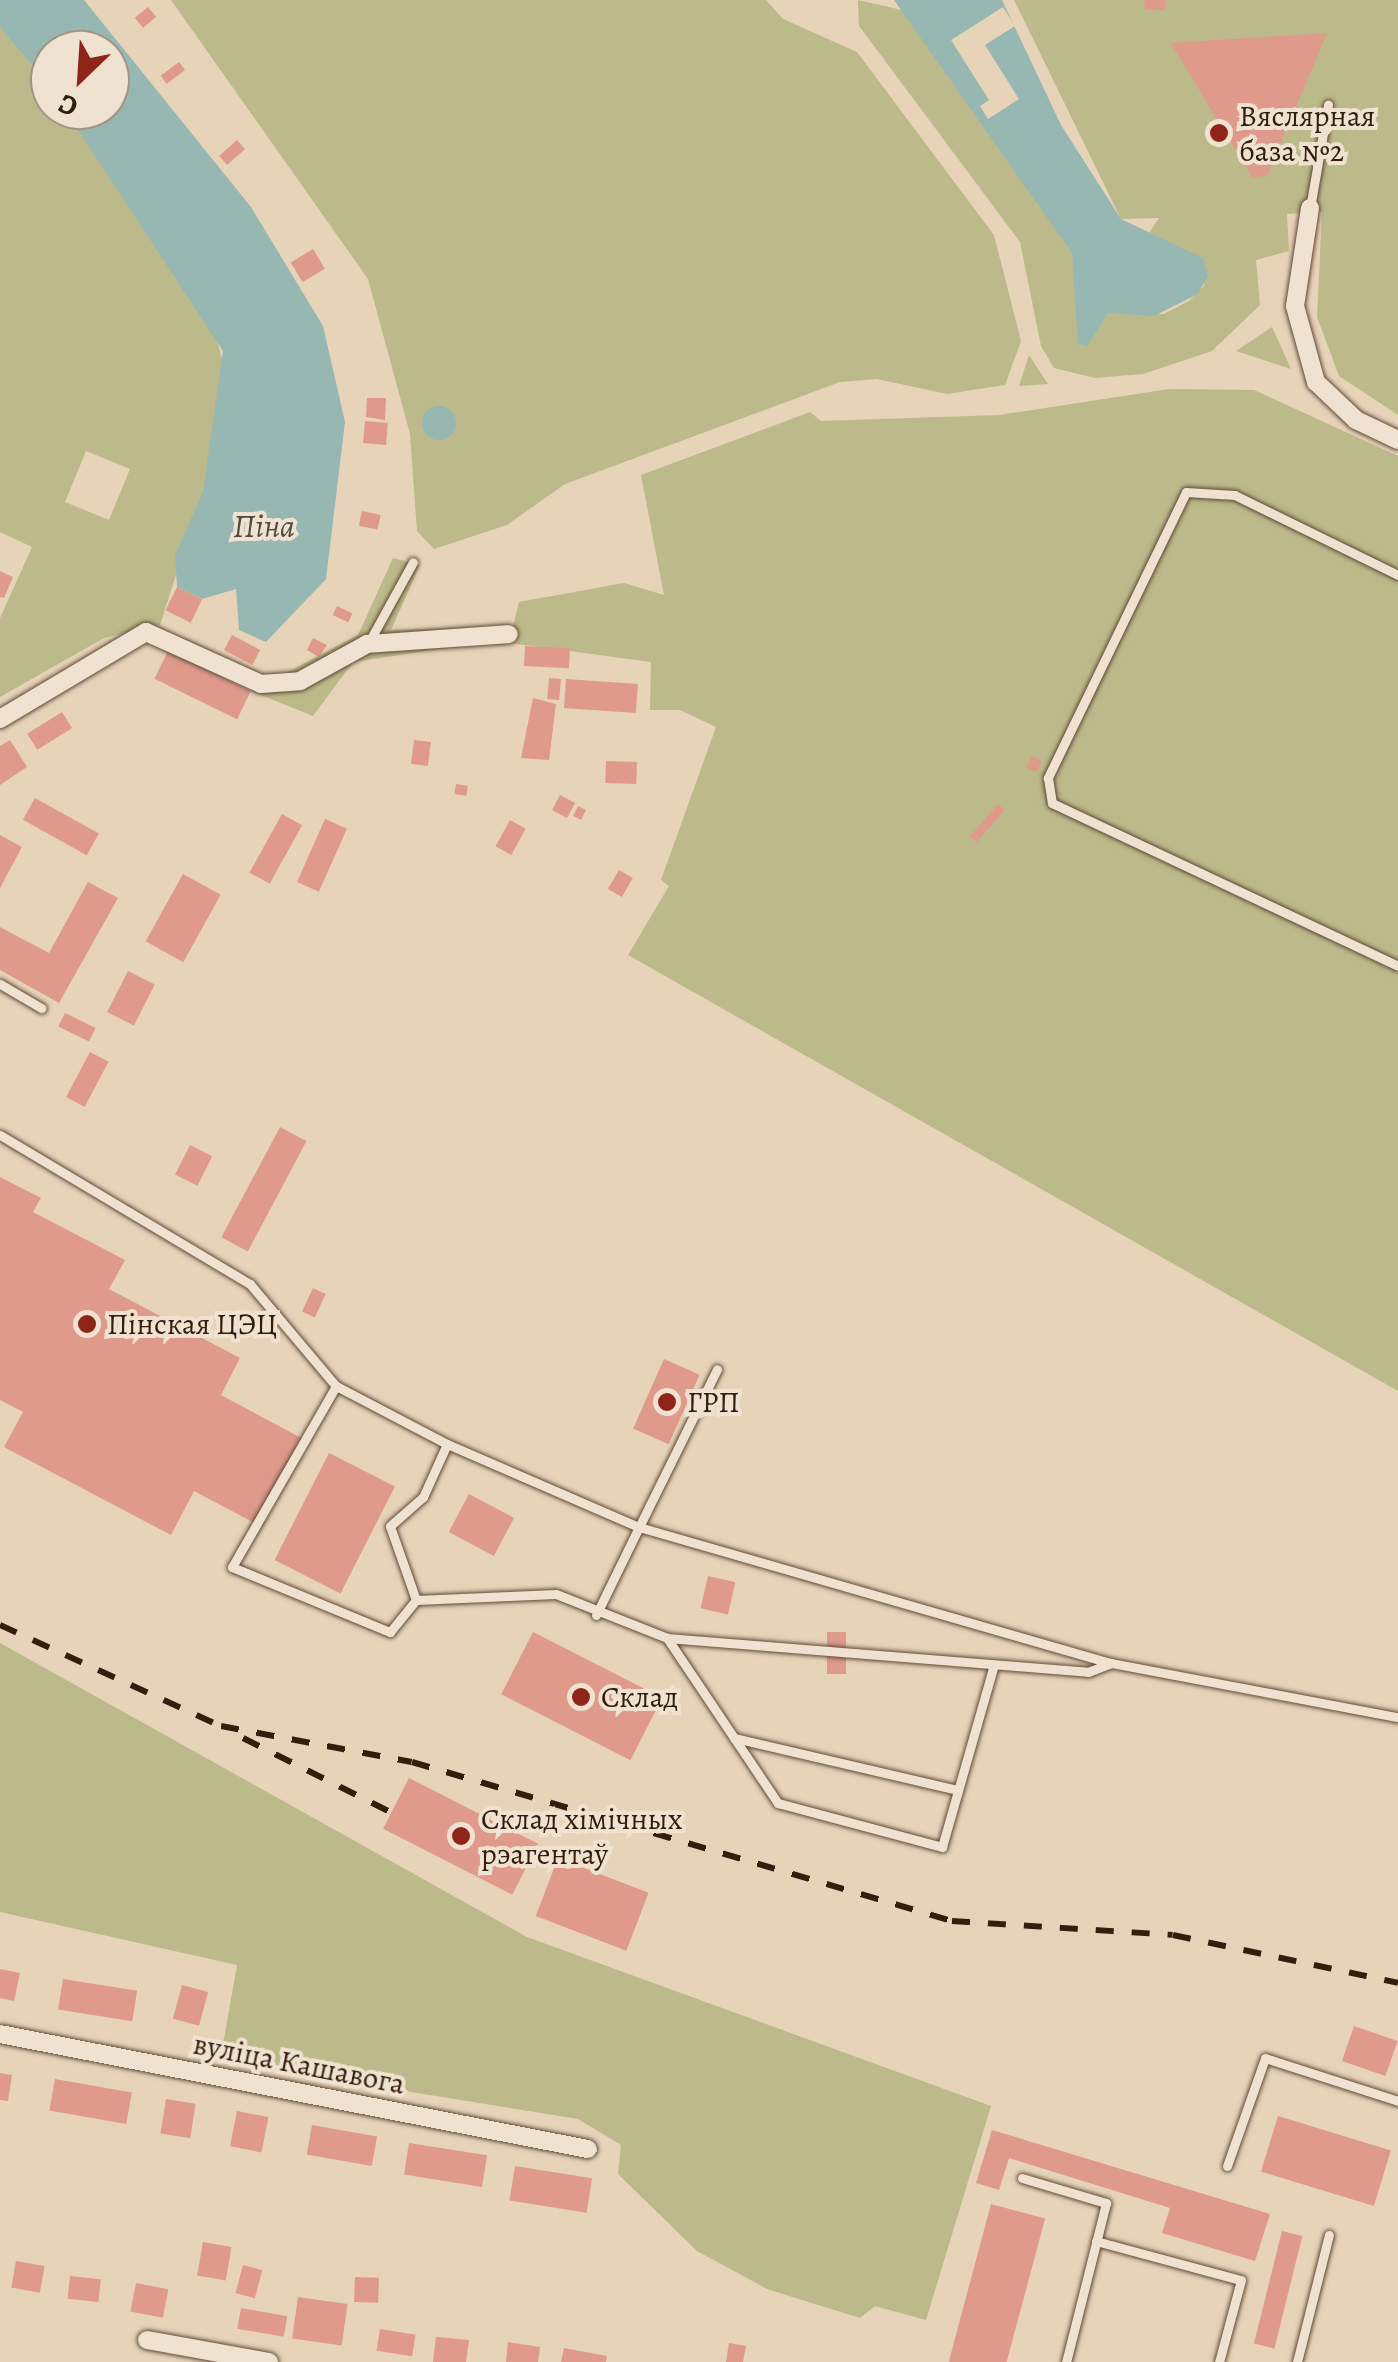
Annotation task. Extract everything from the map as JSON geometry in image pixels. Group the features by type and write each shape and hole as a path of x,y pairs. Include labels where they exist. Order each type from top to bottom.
{"street":[{"path":"1310,208 1295,306 1316,382 1356,420 1398,440"},
{"path":"0,719 146,632 260,684 300,681 368,644 509,634"},
{"name":"вуліца Кашавога","path":"0,2034 588,2149"},
{"path":"147,2340 270,2362"}],"lane":[{"path":"1310,208 1328,105"},
{"path":"1398,575 1235,495 1186,492 1048,778 1052,803 1398,966"},
{"path":"368,644 413,562"},
{"path":"0,984 41,1008"},
{"path":"0,1135 250,1284 336,1386 447,1444 639,1527 1111,1663 1398,1717"},
{"path":"596,1616 717,1370"},
{"path":"336,1386 232,1568 390,1632 416,1600 556,1594 596,1616 667,1638 1088,1672 1111,1663"},
{"path":"416,1600 390,1526 424,1497 447,1444"},
{"path":"667,1638 778,1804 942,1847 994,1665"},
{"path":"734,1738 958,1790"},
{"path":"1227,2166 1265,2058 1398,2101"},
{"path":"1022,2178 1106,2202 1066,2362"},
{"path":"1297,2362 1329,2235"},
{"path":"1096,2242 1241,2280 1220,2362"}],"shaded area":[{"path":"171,0 766,0 783,19 857,52 994,235 1021,341 1005,385 947,394 877,379 840,382 565,484 507,525 434,549 417,531 410,434 368,279"},
{"path":"858,0 902,10 1008,153 1072,253 1082,346 1108,313 1164,314 1189,301 1204,286 1203,258 1147,236 1159,218 1121,219 1014,0 1398,0 1398,415 1339,376 1317,317 1322,212 1287,214 1289,251 1256,260 1260,305 1212,351 1143,374 1095,378 1054,368 1041,346 1020,242 859,26"},
{"path":"0,27 30,59 30,130 79,130 214,328 225,371 203,491 160,625 104,638 0,697 0,618 32,547 0,532","holes":["86,451 130,469 109,520 65,502"]},
{"path":"1272,327 1291,369 1236,351"},
{"path":"1029,355 1048,384 1019,386"},
{"path":"1169,389 1254,390 1398,456 1398,1391 628,955 669,886 661,880 716,727 680,710 650,710 651,662 494,641 353,662 313,716 251,691 358,635 393,558 420,565 391,630 513,626 519,602 624,583 664,595 641,475 810,412 821,421 999,415"},
{"path":"0,1643 527,1937 991,2106 926,2320 875,2306 860,2318 767,2289 697,2251 618,2174 621,2145 578,2119 220,2061 237,1965 0,1912"}],"water":[{"name":"Піна","path":"0,0 84,0 108,30 30,30 30,62 0,27"},
{"path":"894,0 1002,0 1061,125 1121,219 1203,258 1208,276 1198,294 1154,316 1108,313 1087,346 1078,344 1072,253"},
{"name":"Піна","path":"130,57 251,207 323,326 345,422 326,579 266,642 239,630 236,589 202,599 177,587 175,556 203,491 223,351 78,130 130,130"},
{"path":"439,406 451,411 456,423 451,435 439,440 427,435 422,423 427,411"}],"pier":[{"path":"1003,7 1015,26 985,45 1019,99 988,119 980,106 989,100 951,40"}],"building":[{"path":"1144,0 1165,0 1165,10 1145,9"},
{"path":"148,7 156,17 143,28 135,18"},
{"path":"1327,33 1267,176 1252,177 1171,43"},
{"path":"179,62 185,70 167,84 161,76"},
{"path":"237,140 245,149 227,165 219,156"},
{"path":"313,249 325,269 303,282 291,262"},
{"path":"367,398 386,398 385,420 366,417"},
{"path":"365,421 388,423 386,445 363,443"},
{"path":"362,511 381,515 377,530 359,526"},
{"path":"0,571 13,577 4,598 0,597"},
{"path":"177,587 202,599 191,623 166,610"},
{"path":"337,606 352,613 348,622 333,615"},
{"path":"232,635 260,650 252,665 224,650"},
{"path":"313,638 327,645 319,657 307,650"},
{"path":"525,646 570,648 569,668 524,666"},
{"path":"168,651 251,691 237,719 154,679"},
{"path":"549,678 561,679 559,700 547,699"},
{"path":"566,679 638,684 636,713 564,708"},
{"path":"533,698 556,704 549,760 521,758"},
{"path":"62,712 72,728 37,750 27,734"},
{"path":"10,740 27,767 0,785 0,746"},
{"path":"414,740 431,742 428,766 411,764"},
{"path":"1031,756 1042,761 1036,772 1026,768"},
{"path":"606,761 637,762 636,784 605,783"},
{"path":"456,784 468,786 466,796 454,794"},
{"path":"560,795 575,803 567,818 552,810"},
{"path":"35,798 99,833 87,855 23,820"},
{"path":"998,804 1005,810 977,842 970,836"},
{"path":"578,806 586,810 581,820 573,816"},
{"path":"282,814 302,825 270,884 250,873"},
{"path":"325,819 347,829 319,892 297,882"},
{"path":"510,820 526,829 511,855 495,846"},
{"path":"0,835 22,847 0,888"},
{"path":"619,870 633,878 622,897 608,889"},
{"path":"183,874 221,895 183,962 146,941"},
{"path":"88,882 118,898 59,1003 0,970 0,927 49,953"},
{"path":"128,971 155,985 134,1026 107,1012"},
{"path":"65,1013 96,1028 89,1041 58,1026"},
{"path":"90,1052 109,1062 85,1107 66,1097"},
{"path":"280,1127 306,1141 248,1251 221,1237"},
{"path":"190,1145 212,1156 197,1186 175,1174"},
{"name":"Пінская ЦЭЦ","path":"0,1177 41,1198 33,1212 125,1260 109,1289 240,1358 221,1395 307,1441 262,1527 194,1491 171,1535 4,1447 23,1412 0,1400"},
{"path":"313,1288 326,1294 315,1317 302,1312"},
{"name":"ГРП","path":"664,1359 700,1375 669,1444 633,1428"},
{"path":"329,1453 395,1487 340,1594 275,1560"},
{"path":"469,1494 514,1518 494,1556 449,1532"},
{"path":"708,1576 735,1582 728,1614 701,1608"},
{"name":"Склад","path":"533,1632 662,1698 630,1760 501,1694"},
{"path":"827,1632 846,1632 846,1674 827,1674"},
{"name":"Склад хімічных рэагентаў","path":"409,1778 538,1844 512,1895 383,1829"},
{"path":"558,1858 649,1893 626,1951 536,1916"},
{"path":"0,1969 20,1973 14,2001 0,1998"},
{"path":"63,1979 137,1991 132,2021 58,2010"},
{"path":"182,1985 208,1992 199,2026 173,2019"},
{"path":"1354,2026 1397,2041 1385,2076 1342,2061"},
{"path":"0,2073 12,2075 8,2101 0,2100"},
{"path":"55,2079 132,2093 126,2124 49,2111"},
{"path":"166,2099 196,2104 190,2138 161,2134"},
{"path":"237,2111 268,2117 262,2152 230,2146"},
{"path":"1278,2116 1391,2150 1374,2206 1261,2171"},
{"path":"312,2125 377,2136 372,2166 307,2155"},
{"path":"992,2130 1270,2214 1255,2261 1162,2233 1170,2208 1009,2158 999,2190 976,2183"},
{"path":"409,2143 487,2155 482,2187 404,2175"},
{"path":"515,2166 592,2178 587,2213 510,2201"},
{"path":"991,2204 1045,2218 1007,2362 949,2361"},
{"path":"1282,2231 1302,2236 1274,2349 1254,2344"},
{"path":"203,2242 232,2247 226,2281 197,2275"},
{"path":"16,2261 45,2266 40,2293 11,2288"},
{"path":"243,2265 262,2270 255,2298 235,2293"},
{"path":"70,2276 101,2279 98,2302 68,2299"},
{"path":"355,2277 379,2278 378,2303 354,2302"},
{"path":"136,2283 168,2289 163,2318 130,2311"},
{"path":"298,2297 348,2304 342,2346 292,2339"},
{"path":"241,2308 287,2316 284,2337 237,2329"},
{"path":"380,2329 416,2335 412,2356 377,2351"},
{"path":"436,2337 469,2340 466,2362 433,2362"},
{"path":"508,2342 540,2347 538,2362 506,2362"},
{"path":"729,2343 746,2346 743,2362 726,2362"},
{"path":"564,2348 607,2356 606,2362 561,2362"}],"railway":[{"path":"0,1625 221,1726 412,1762 952,1921 1173,1935 1398,1983"},
{"path":"243,1738 392,1813"}],"place":[{"name":"Вяслярная база №2","path":"1219,133"},
{"name":"Пінская ЦЭЦ","path":"87,1324"},
{"name":"ГРП","path":"667,1402"},
{"name":"Склад","path":"581,1697"},
{"name":"Склад хімічных рэагентаў","path":"461,1836"}]}
